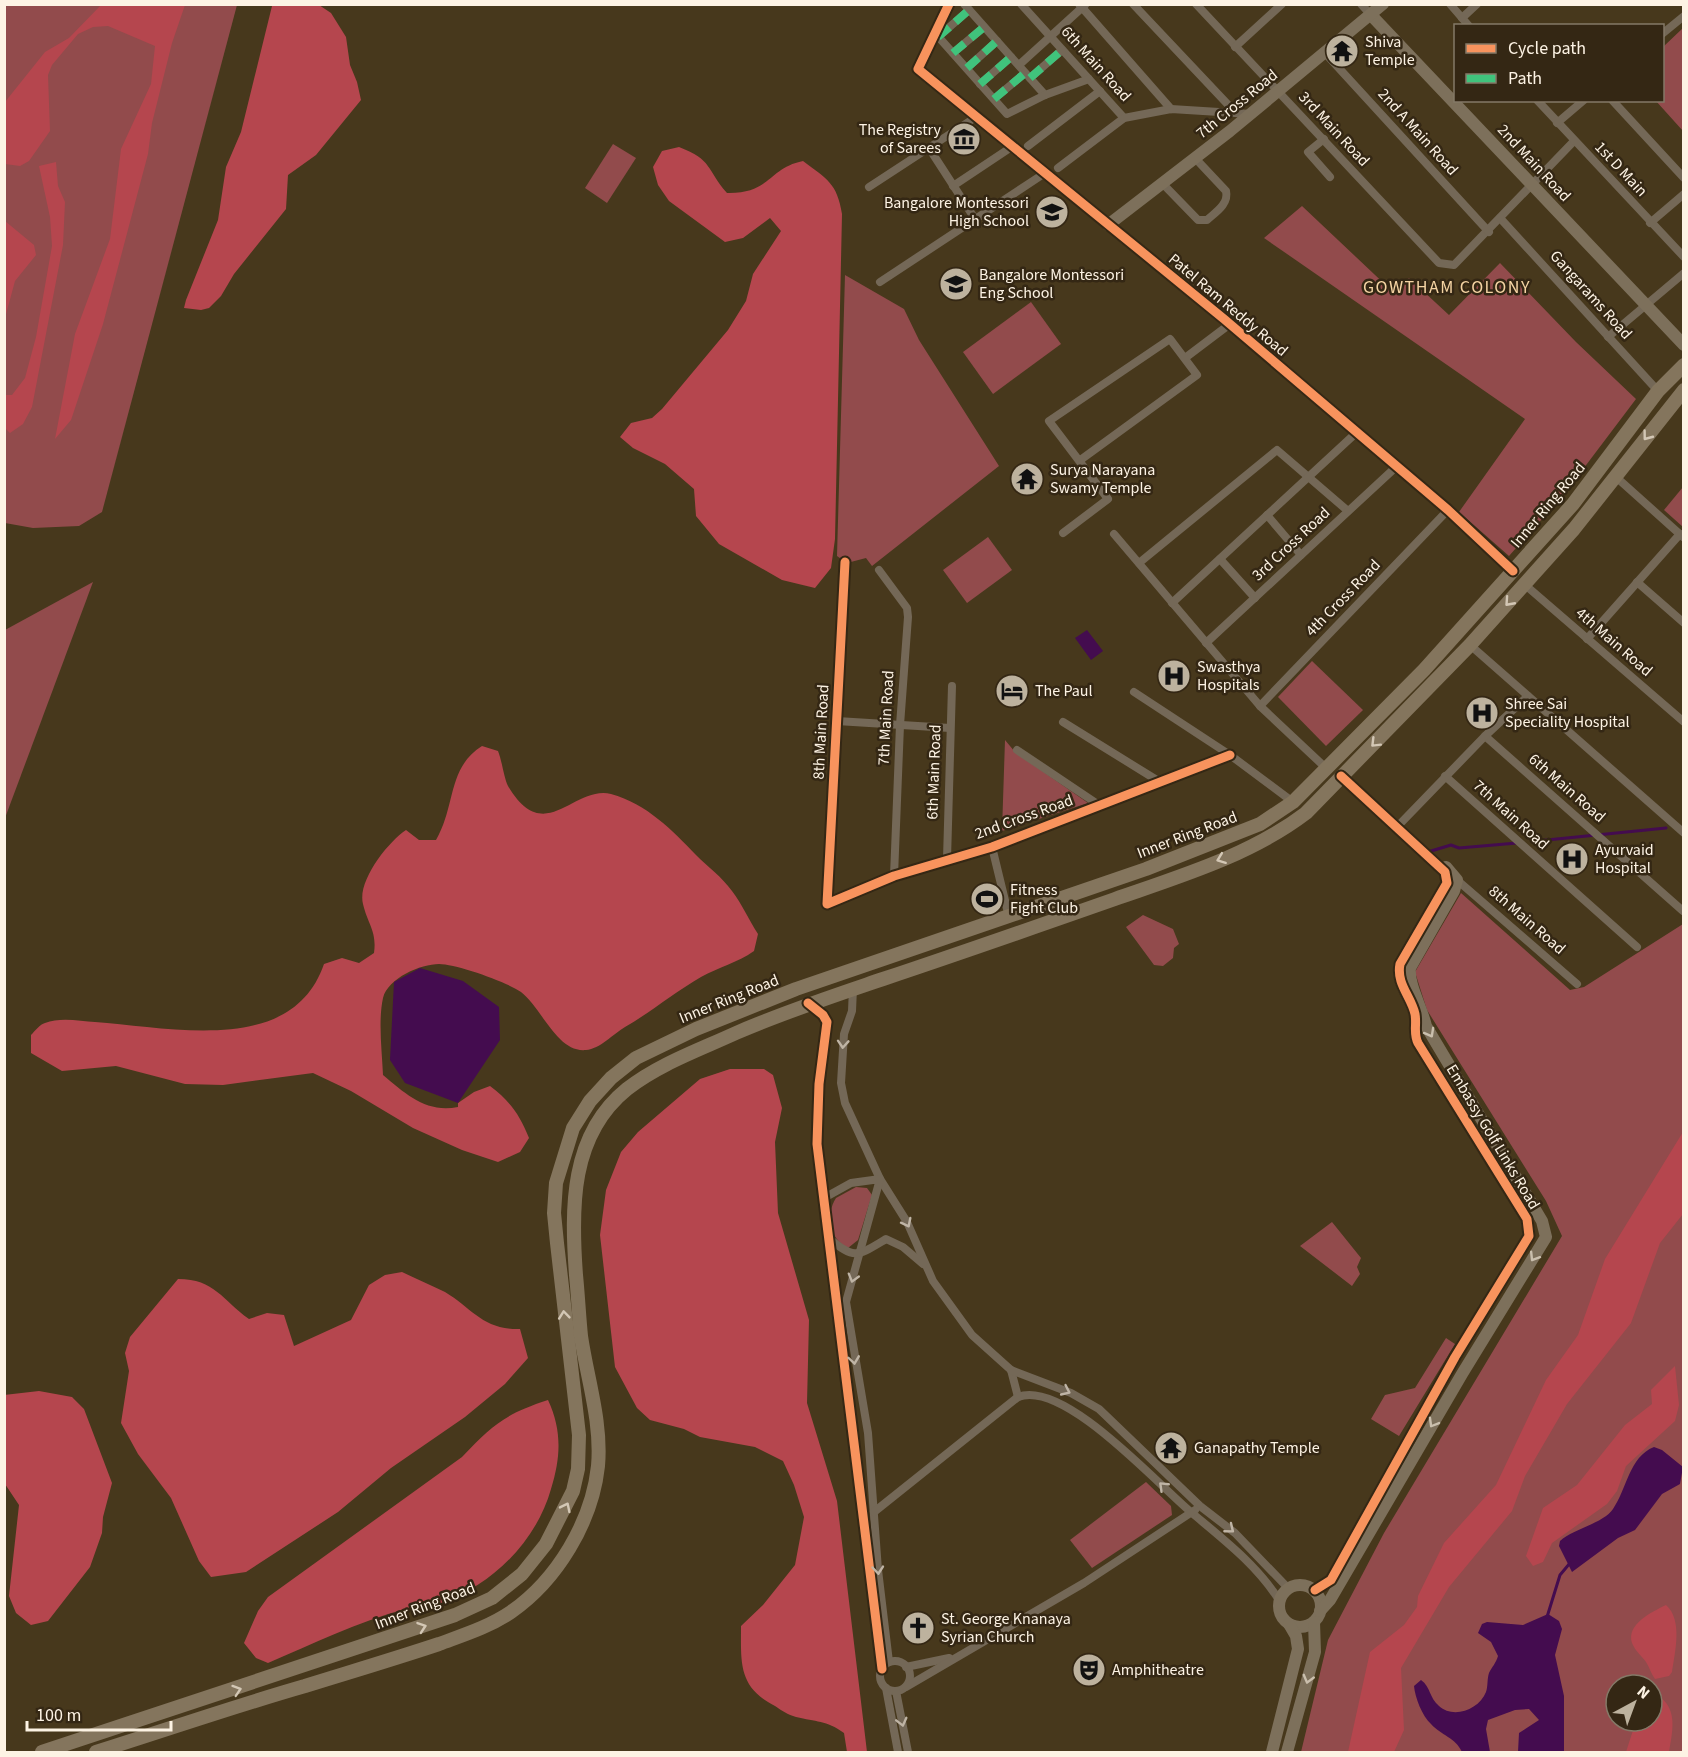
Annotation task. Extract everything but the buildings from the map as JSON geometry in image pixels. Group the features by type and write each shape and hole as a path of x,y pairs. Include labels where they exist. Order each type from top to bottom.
{"main road":[{"name":"Inner Ring Road","path":"42,1752 273,1678 482,1604 522,1574 555,1527 573,1491 579,1457 577,1406 567,1338 554,1213 556,1183 573,1128 590,1101 611,1078 636,1058 718,1020 796,989 1146,869 1260,824 1293,802 1424,670 1573,504 1658,392 1683,365"},
{"name":"Inner Ring Road","path":"96,1752 378,1665 494,1622 522,1603 564,1555 589,1508 597,1469 594,1403 581,1335 573,1234 574,1191 588,1137 605,1111 642,1078 718,1041 853,987 1082,911 1249,849 1280,833 1306,813 1470,645 1616,477 1683,390"},
{"path":"273,1678 278,1694"}],"street":[{"path":"918,69 937,35 949,4"},
{"name":"6th Main Road","path":"1021,4 1124,118"},
{"path":"1133,4 1234,111"},
{"path":"1235,47 1282,4"},
{"name":"2nd Main Road","path":"1361,4 1646,305 1681,336"},
{"name":"7th Cross Road","path":"1108,225 1251,114 1383,4"},
{"path":"1450,4 1467,24"},
{"path":"1462,18 1477,4"},
{"path":"1019,65 1082,6 1171,109"},
{"path":"937,35 967,7 1045,95"},
{"name":"3rd Main Road","path":"1202,7 1235,47 1439,263 1454,265 1489,232"},
{"path":"1664,32 1683,16"},
{"path":"953,53 984,27"},
{"path":"937,35 1007,114 1045,95 1089,79"},
{"path":"967,69 997,41"},
{"path":"994,99 1062,50"},
{"name":"2nd A Main Road","path":"1325,53 1489,232"},
{"path":"980,84 1011,57"},
{"name":"Patel Ram Reddy Road","path":"918,69 1230,324 1448,510 1513,571"},
{"path":"1028,146 1100,91"},
{"name":"1st D Main","path":"1539,102 1683,257"},
{"path":"1557,123 1582,102"},
{"path":"1614,102 1683,178"},
{"path":"1058,168 1124,118 1171,109 1234,111 1251,114"},
{"path":"870,187 976,117"},
{"path":"1324,139 1308,152 1330,177"},
{"path":"1489,232 1574,141"},
{"path":"952,186 1013,147"},
{"path":"928,148 975,219"},
{"path":"1162,183 1198,220 1207,220 1223,206 1227,197 1226,191 1195,158"},
{"path":"880,282 1045,173"},
{"path":"1650,223 1683,194"},
{"name":"Gangarams Road","path":"1500,218 1658,392"},
{"path":"1608,337 1683,273"},
{"path":"1185,358 1230,324"},
{"path":"1063,533 1108,499 1079,461 1049,421 1170,339 1197,375 1079,461"},
{"path":"1172,603 1356,433"},
{"path":"1139,563 1277,450 1348,511"},
{"name":"3rd Cross Road","path":"1206,643 1396,467"},
{"path":"1587,639 1682,535 1616,477"},
{"name":"4th Cross Road","path":"1260,706 1448,510"},
{"path":"1267,515 1301,555"},
{"path":"1114,534 1260,706 1327,769"},
{"path":"1220,559 1255,598"},
{"name":"8th Main Road","path":"827,904 845,562"},
{"name":"7th Main Road","path":"879,570 907,608 908,617 900,725 894,876"},
{"path":"1637,582 1683,623"},
{"name":"4th Main Road","path":"1524,584 1683,722"},
{"path":"1470,645 1683,834"},
{"name":"6th Main Road","path":"947,859 952,686"},
{"path":"1134,692 1230,755 1293,802"},
{"path":"1396,828 1485,736 1528,696"},
{"path":"837,722 950,728"},
{"path":"1063,722 1160,782"},
{"name":"6th Main Road","path":"1485,736 1683,911"},
{"path":"1017,750 1099,805"},
{"name":"2nd Cross Road","path":"827,904 894,876 992,847 1230,755"},
{"path":"1341,776 1429,859 1448,868 1452,879"},
{"name":"7th Main Road","path":"1445,776 1637,947"},
{"path":"992,847 1009,917"},
{"name":"8th Main Road","path":"1452,879 1577,984"},
{"name":"Embassy Golf Links Road","path":"1317,1617 1330,1600 1462,1374 1546,1237 1542,1221 1418,1010 1410,968 1454,891 1452,879"},
{"path":"853,987 852,1011 844,1034 841,1090 880,1179 907,1222 925,1266 972,1335 1011,1370 1062,1389 1099,1408 1200,1506 1235,1533 1288,1588"},
{"path":"808,1004 823,1015 827,1022 819,1084 818,1133 824,1198 855,1436 871,1591 882,1669 880,1679 886,1688 898,1752"},
{"name":"Embassy Golf Links Road","path":"1315,1590 1331,1580 1455,1357 1529,1236 1527,1219 1414,1035 1418,1010"},
{"path":"824,1198 851,1183 880,1179"},
{"path":"880,1179 867,1219 860,1255 846,1302 868,1433 889,1662"},
{"path":"828,1238 844,1252 860,1255 886,1239 903,1247 925,1266"},
{"path":"1011,1370 1018,1397"},
{"path":"874,1512 1018,1397 1026,1394 1043,1397 1089,1420 1191,1512 1223,1536 1279,1600 1280,1613 1296,1635 1298,1649 1272,1752"},
{"path":"886,1688 896,1691 906,1686 1084,1583 1200,1506"},
{"path":"1279,1600 1288,1588 1302,1584 1315,1590 1321,1600 1317,1617 1315,1652 1287,1752"},
{"path":"1289,1624 1302,1627 1317,1617"},
{"path":"906,1667 955,1657"},
{"path":"882,1669 889,1662 898,1662 906,1667 910,1677 906,1686"},
{"path":"896,1691 908,1752"}],"shaded area":[{"path":"102,4 185,5 172,43 152,123 148,154 103,324 71,420 55,439 75,334 110,239 121,149 151,84 155,46 108,26 93,27 78,34 52,65 48,75 50,131 29,161 20,166 5,164 5,102 45,52 69,38"},
{"path":"4,5 237,5 102,512 79,526 33,528 5,523"},
{"path":"319,5 331,13 346,37 350,65 361,100 316,155 288,175 286,209 234,274 221,296 209,308 201,310 184,308 218,220 226,167 241,132 272,6"},
{"path":"1683,28 1683,131 1657,102 1664,102 1664,46"},
{"path":"613,144 636,158 607,203 585,188"},
{"path":"679,147 704,161 727,193 753,189 791,164 803,161 830,183 840,204 842,214 835,539 831,568 815,588 782,580 719,544 696,516 694,489 665,464 633,448 620,437 631,423 652,418 662,409 728,330 746,301 753,274 781,231 770,218 743,238 725,242 669,201 658,185 653,167 662,151"},
{"path":"56,162 58,186 65,202 63,245 32,407 23,424 10,433 5,428 5,395 12,395 25,378 36,337 52,246 50,217 39,166"},
{"path":"1302,206 1392,291 1409,278 1449,315 1500,263 1576,342 1636,399 1565,493 1509,556 1459,512 1525,419 1264,238"},
{"path":"5,221 34,245 36,255 15,281 5,318"},
{"path":"845,275 904,309 919,340 999,466 872,566 866,558 847,563 837,556"},
{"path":"1031,302 1061,344 993,394 963,352"},
{"path":"1683,487 1683,527 1664,510"},
{"path":"988,537 1012,570 967,603 943,570"},
{"path":"93,582 5,818 5,630"},
{"path":"1087,630 1103,651 1091,660 1075,638"},
{"path":"1312,661 1363,710 1326,746 1278,697"},
{"path":"1005,740 1015,752 1088,803 1002,831"},
{"path":"482,746 498,751 508,786 521,804 534,812 547,813 559,810 597,794 611,794 624,798 647,811 668,827 724,881 739,901 758,934 754,951 701,977 601,1044 586,1050 576,1049 558,1037 521,992 481,974 439,964 415,969 391,984 383,998 381,1016 383,1075 418,1101 436,1107 458,1107 458,1103 474,1092 490,1086 509,1103 526,1130 529,1138 520,1152 498,1162 462,1150 413,1128 351,1091 313,1073 223,1085 185,1084 116,1066 62,1071 31,1053 31,1035 39,1026 57,1020 192,1030 226,1030 257,1025 285,1013 308,993 324,964 342,958 359,963 374,953 373,933 362,895 369,874 391,843 406,830 419,840 436,840 447,814 457,776 471,755"},
{"path":"1461,893 1570,990 1584,987 1683,924 1683,1752 1301,1752 1328,1640 1384,1533 1562,1236 1546,1201 1427,1010 1415,972"},
{"path":"1143,915 1173,929 1179,944 1174,948 1173,958 1163,966 1154,965 1126,927"},
{"path":"420,968 463,981 499,1007 500,1040 458,1103 405,1083 390,1060 394,982"},
{"path":"730,1069 764,1069 773,1075 782,1108 775,1142 778,1213 809,1320 807,1403 837,1501 867,1752 847,1752 844,1733 838,1729 790,1715 763,1699 754,1691 744,1673 741,1626 763,1605 795,1565 804,1517 794,1485 783,1461 755,1447 700,1437 684,1429 650,1420 637,1408 615,1367 600,1235 606,1190 621,1152 638,1132 700,1079"},
{"path":"1683,1132 1683,1214 1660,1243 1631,1323 1567,1404 1525,1476 1512,1511 1449,1587 1401,1668 1404,1730 1394,1752 1348,1752 1370,1652 1404,1625 1417,1607 1418,1596 1444,1543 1496,1485 1546,1380 1578,1335 1605,1259"},
{"path":"856,1187 867,1188 872,1195 858,1240 848,1248 833,1233 830,1219 836,1198"},
{"path":"1332,1222 1361,1258 1357,1267 1360,1274 1352,1286 1300,1246"},
{"path":"402,1272 445,1292 487,1322 497,1326 520,1329 528,1358 505,1384 465,1417 391,1468 338,1512 246,1572 211,1577 199,1561 171,1498 138,1454 121,1423 129,1371 125,1353 130,1337 178,1279 191,1280 210,1287 249,1319 267,1313 284,1315 294,1346 351,1320 369,1285 385,1275"},
{"path":"1446,1338 1455,1344 1399,1436 1371,1419 1385,1395 1415,1388"},
{"path":"1675,1366 1679,1405 1675,1421 1626,1466 1617,1491 1607,1504 1552,1543 1543,1562 1533,1566 1526,1556 1543,1508 1577,1485 1625,1425 1652,1404 1651,1390"},
{"path":"39,1391 72,1397 84,1409 112,1483 103,1517 102,1533 90,1567 48,1621 31,1625 16,1613 9,1596 19,1505 5,1484 4,1395"},
{"path":"548,1400 558,1433 557,1466 551,1489 535,1527 523,1544 494,1573 478,1585 441,1603 405,1609 370,1620 268,1663 256,1658 244,1643 258,1611 268,1597 462,1457 500,1422 521,1410"},
{"path":"1654,1447 1662,1450 1683,1467 1680,1484 1662,1494 1635,1530 1618,1538 1572,1572 1559,1546 1560,1541 1609,1514 1639,1458"},
{"path":"1146,1482 1171,1506 1172,1515 1092,1568 1070,1540"},
{"path":"1666,1605 1675,1619 1675,1655 1672,1672 1664,1677 1664,1673 1652,1673 1632,1643 1631,1636 1636,1624"},
{"path":"1548,1614 1559,1621 1562,1629 1555,1655 1564,1696 1564,1752 1518,1752 1519,1733 1539,1720 1529,1709 1515,1710 1488,1720 1486,1729 1490,1752 1462,1752 1456,1743 1428,1721 1420,1706 1414,1686 1421,1680 1427,1686 1433,1700 1445,1710 1458,1712 1472,1708 1478,1704 1486,1692 1489,1673 1498,1656 1491,1642 1478,1633 1482,1624 1487,1622 1523,1625"},
{"path":"1664,1701 1672,1716 1669,1752 1626,1752 1632,1733 1664,1733"}],"waterway":[{"path":"1537,841 1666,828"},
{"path":"1431,851 1451,845 1459,848 1517,843"},
{"path":"1547,1617 1560,1575 1570,1563"}],"marked path":[{"path":"938,37 969,10"},
{"path":"953,53 984,27"},
{"path":"967,68 997,41"},
{"path":"1030,78 1062,50"},
{"path":"980,84 1011,57"},
{"path":"994,99 1025,73"}],"cycle path":[{"path":"949,4 918,69 1224,319 1448,510 1513,571"},
{"path":"845,562 827,904 894,876 992,847 1230,755"},
{"path":"1315,1590 1331,1580 1455,1357 1529,1236 1527,1219 1418,1043 1415,1014 1400,978 1400,964 1447,883 1445,872 1341,776"},
{"path":"808,1003 823,1015 827,1022 819,1084 817,1144 882,1669"}],"place":[{"name":"Shiva Temple","path":"1342,51"},
{"name":"The Registry of Sarees","path":"964,139"},
{"name":"Bangalore Montessori High School","path":"1052,212"},
{"name":"Bangalore Montessori Eng School","path":"956,284"},
{"name":"Surya Narayana Swamy Temple","path":"1027,479"},
{"name":"Swasthya Hospitals","path":"1174,676"},
{"name":"The Paul","path":"1012,691"},
{"name":"Shree Sai Speciality Hospital","path":"1482,713"},
{"name":"Ayurvaid Hospital","path":"1572,859"},
{"name":"Fitness Fight Club","path":"987,899"},
{"name":"Ganapathy Temple","path":"1171,1448"},
{"name":"St. George Knanaya Syrian Church","path":"918,1628"},
{"name":"Amphitheatre","path":"1089,1670"}],"district":[{"name":"GOWTHAM COLONY","path":"1447,287"}]}
